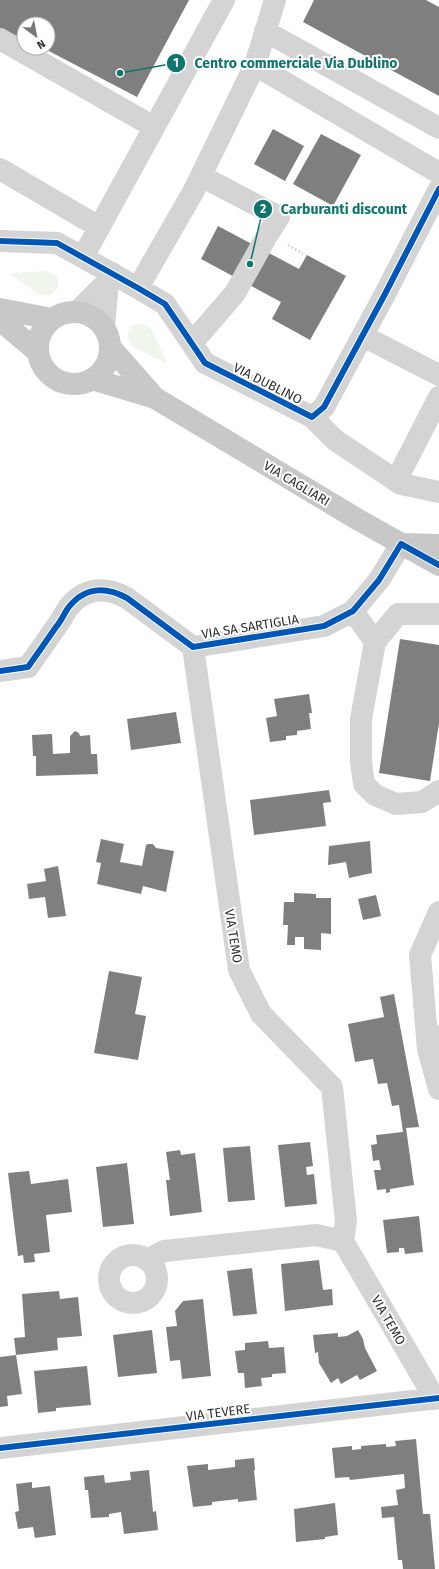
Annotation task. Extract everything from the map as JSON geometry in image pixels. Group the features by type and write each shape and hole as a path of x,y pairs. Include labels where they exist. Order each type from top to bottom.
{"main road":[{"path":"0,309 52,319"},
{"path":"38,352 38,343 45,326 52,319 64,313 78,311 93,316 104,327"},
{"name":"VIA CAGLIARI","path":"0,320 38,352 44,368 58,380 75,384 92,379 155,398 439,565"},
{"name":"VIA CAGLIARI","path":"104,327 108,333 111,348 155,398"},
{"path":"92,379 104,369 111,348"},
{"path":"401,544 439,545"}],"street":[{"path":"82,257 224,0"},
{"path":"138,288 201,176 255,65 275,0"},
{"path":"265,31 439,128"},
{"path":"0,39 154,127"},
{"path":"255,65 439,173"},
{"path":"0,170 99,227"},
{"path":"192,343 235,293 279,217 201,176"},
{"name":"VIA DUBLINO","path":"0,241 57,243 82,257 110,277 138,288 166,304 205,364 312,417 324,407 363,336 432,220 439,189"},
{"path":"78,311 110,277"},
{"path":"104,327 110,277"},
{"path":"363,336 439,375"},
{"path":"396,481 439,396"},
{"path":"312,417 335,440 401,484 439,492"},
{"name":"VIA SA SARTIGLIA","path":"0,671 28,667 68,608 77,598 90,592 103,590 116,592 127,598 193,647 324,626 353,610 379,580 401,544"},
{"path":"353,610 375,642"},
{"path":"439,614 398,614 375,642 361,719 361,762 364,784 375,795 396,804 422,802 439,791"},
{"name":"VIA TEMO","path":"193,647 239,970 261,1014 332,1087 346,1221 343,1241 437,1398"},
{"path":"439,912 420,955 428,1049 439,1090"},
{"path":"428,1049 439,1016"},
{"path":"147,1260 164,1251 316,1234 343,1241"},
{"name":"VIA TEVERE","path":"0,1448 437,1398"}],"shaded area":[{"path":"47,271 53,273 58,280 57,289 49,296 40,295 8,273"},
{"path":"136,324 144,324 151,329 168,364 133,347 130,344 128,334 130,329"}],"building":[{"path":"0,0 189,0 137,97 56,55 56,16 16,16 16,45 0,49"},
{"path":"314,0 426,0 439,7 439,96 303,22"},
{"path":"273,129 304,146 285,181 254,164"},
{"path":"321,134 361,155 333,206 293,184"},
{"path":"218,226 299,269 307,255 346,276 310,340 272,319 281,302 201,259"},
{"path":"400,639 439,645 439,723 430,781 379,773"},
{"path":"309,694 312,713 309,713 311,729 297,731 297,735 286,736 286,740 270,742 266,718 277,716 274,699"},
{"path":"176,712 181,743 131,750 127,719"},
{"path":"75,731 79,733 80,736 90,735 91,754 97,754 98,774 36,776 36,756 33,756 32,735 52,734 53,754 70,753 70,736"},
{"path":"329,790 331,802 323,803 326,826 254,835 250,800"},
{"path":"101,839 124,844 120,862 142,866 146,845 148,844 153,844 156,848 174,851 166,892 143,886 141,894 97,884 101,863 96,862"},
{"path":"370,841 372,873 349,878 346,862 328,865 329,846"},
{"path":"58,866 66,916 48,918 45,897 29,899 27,884 46,881 44,869"},
{"path":"294,893 316,894 316,898 331,898 331,934 321,933 321,950 304,949 304,937 295,937 295,945 287,945 288,925 283,925 284,902 294,902"},
{"path":"376,895 381,916 363,920 358,899"},
{"path":"109,971 142,977 135,1014 146,1016 138,1060 94,1053"},
{"path":"394,994 419,1127 406,1128 414,1185 390,1189 390,1192 386,1193 386,1189 377,1190 374,1170 381,1170 379,1160 373,1161 371,1145 377,1144 376,1135 403,1132 399,1105 392,1106 387,1083 378,1084 373,1059 355,1062 348,1024 384,1017 380,997"},
{"path":"310,1142 313,1166 306,1167 307,1175 314,1174 317,1204 285,1207 278,1145"},
{"path":"250,1146 255,1200 228,1202 223,1148"},
{"path":"180,1150 181,1155 195,1153 202,1212 170,1216 166,1180 170,1180 166,1152"},
{"path":"127,1163 134,1224 103,1227 96,1167"},
{"path":"29,1171 31,1184 68,1179 72,1212 46,1215 50,1252 34,1254 35,1262 24,1263 23,1255 18,1256 8,1173"},
{"path":"419,1216 423,1252 405,1254 404,1248 399,1248 399,1252 387,1253 383,1220"},
{"path":"319,1260 323,1290 332,1289 333,1305 285,1311 281,1264"},
{"path":"252,1268 257,1314 233,1316 227,1271"},
{"path":"59,1291 60,1299 78,1297 82,1336 57,1338 58,1350 16,1355 14,1338 25,1337 22,1294"},
{"path":"203,1299 211,1376 182,1379 180,1360 170,1361 166,1327 177,1326 175,1311 183,1301"},
{"path":"152,1330 157,1373 118,1377 113,1335"},
{"path":"358,1330 363,1339 365,1348 377,1371 360,1380 357,1375 341,1384 338,1378 331,1383 319,1363 318,1352 315,1353 313,1335 338,1333 338,1337 347,1336"},
{"path":"268,1341 269,1348 284,1347 286,1373 272,1374 272,1377 261,1378 262,1386 245,1388 244,1373 238,1373 235,1351 245,1350 245,1343"},
{"path":"16,1355 22,1394 7,1396 8,1406 0,1407 0,1357"},
{"path":"87,1366 91,1405 56,1408 56,1411 38,1413 34,1371"},
{"path":"416,1439 423,1514 430,1514 435,1569 403,1569 402,1560 398,1560 394,1517 382,1518 381,1507 398,1505 396,1490 405,1488 404,1474 350,1480 349,1477 335,1478 332,1448 352,1446 352,1450 361,1449 361,1446 386,1444 386,1447 396,1446 395,1441"},
{"path":"254,1458 257,1500 238,1502 238,1499 212,1502 212,1505 193,1507 187,1466 208,1464 208,1470 235,1467 235,1460"},
{"path":"149,1470 153,1512 156,1511 158,1530 124,1534 121,1512 109,1514 109,1517 91,1518 88,1490 85,1490 84,1477 104,1475 105,1483 131,1480 130,1472"},
{"path":"32,1482 32,1488 50,1486 56,1535 35,1538 33,1527 18,1529 15,1512 19,1511 16,1484"},
{"path":"335,1503 338,1535 325,1537 325,1539 296,1542 294,1509"}],"cycle path":[{"path":"0,241 57,243 138,288 165,304 205,363 312,417 324,407 385,294 439,189"},
{"path":"0,671 28,667 68,608 74,601 88,592 103,590 119,594 127,598 193,647 324,626 353,611 379,580 401,544 439,565"},
{"path":"0,1448 439,1398"}],"place":[{"name":"Centro commerciale Via Dublino","path":"120,73"},
{"name":"Carburanti discount","path":"250,264"}]}
